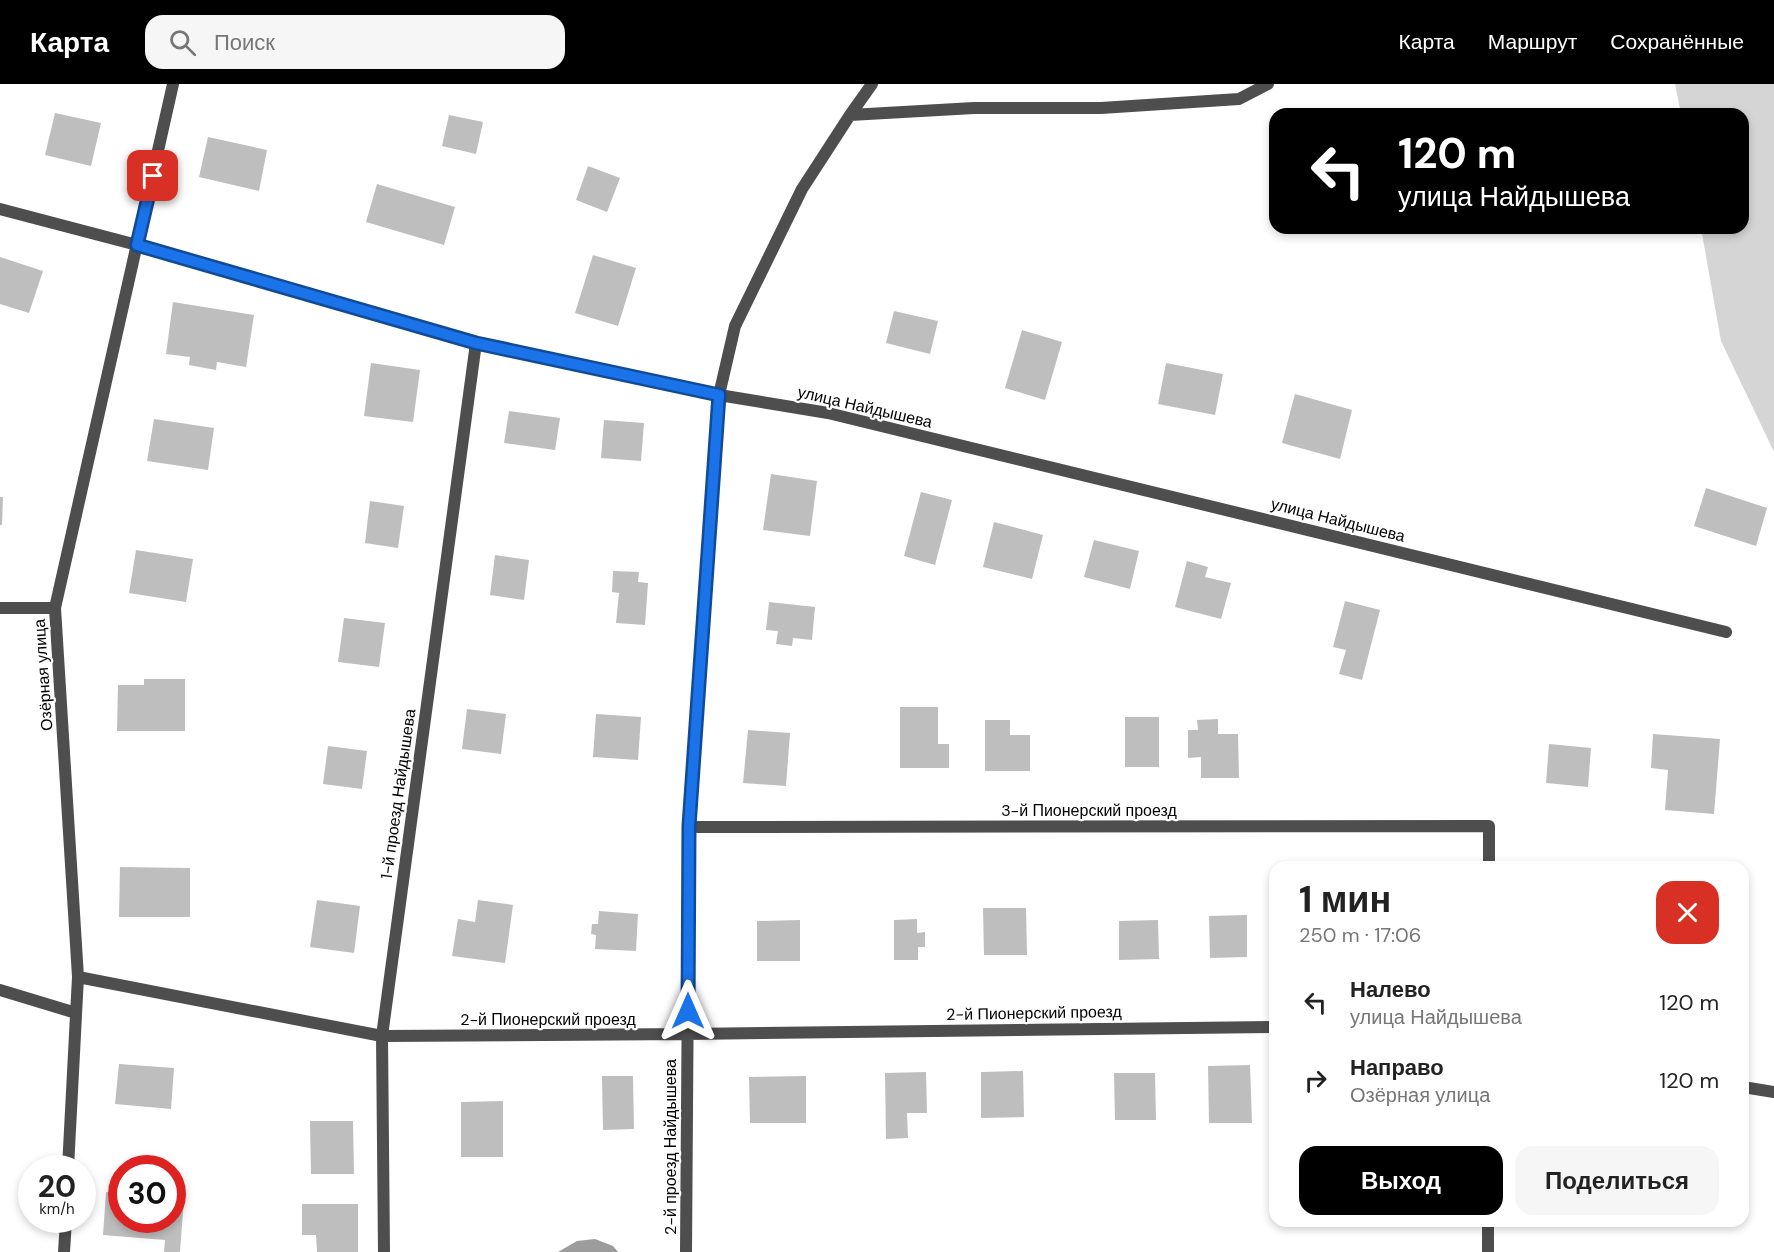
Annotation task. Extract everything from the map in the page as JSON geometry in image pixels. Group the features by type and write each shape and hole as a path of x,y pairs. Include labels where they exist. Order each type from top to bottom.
{"street":[{"name":"Озёрная улица","path":"69,1155 78,977 56,608 173,84"},
{"name":"2-й проезд Найдышева","path":"686,1252 689,826 719,395 735,326 802,189 872,84"},
{"path":"850,115 974,108 1101,108 1239,99 1268,84"},
{"name":"улица Найдышева","path":"0,209 137,245 476,343 719,395 828,413 1726,632"},
{"name":"1-й проезд Найдышева","path":"384,1252 382,1036 476,343"},
{"path":"0,608 56,608"},
{"name":"3-й Пионерский проезд","path":"689,826 1489,826 1489,861"},
{"name":"2-й Пионерский проезд","path":"78,977 382,1036 687,1035 1269,1027"},
{"path":"0,990 76,1013"},
{"path":"1749,1088 1774,1092"},
{"path":"1488,1227 1488,1252"},
{"path":"64,1252 65,1233"}],"shaded area":[{"path":"1675,84 1774,84 1774,452 1721,341 1702,234 1749,234 1749,108 1680,108"},
{"path":"595,1239 613,1246 618,1252 558,1252 577,1241"}],"building":[{"path":"55,113 101,123 91,166 45,155"},
{"path":"449,115 483,122 476,154 442,146"},
{"path":"208,137 267,150 259,191 199,177"},
{"path":"588,166 620,178 607,212 576,200"},
{"path":"377,184 455,207 444,245 366,222"},
{"path":"593,255 636,268 618,326 575,313"},
{"path":"0,257 43,271 29,313 0,304"},
{"path":"173,302 254,315 246,367 217,362 216,370 189,365 190,357 166,354"},
{"path":"894,311 938,321 930,354 886,343"},
{"path":"1022,330 1062,342 1045,400 1005,388"},
{"path":"371,363 420,370 413,422 364,416"},
{"path":"1166,363 1223,374 1215,415 1158,404"},
{"path":"1295,394 1352,410 1340,459 1282,443"},
{"path":"509,411 560,418 555,450 504,443"},
{"path":"154,419 214,428 208,470 147,461"},
{"path":"604,420 644,423 641,461 601,458"},
{"path":"771,474 817,481 810,536 763,530"},
{"path":"1706,488 1767,508 1756,546 1694,526"},
{"path":"921,492 952,500 935,565 904,556"},
{"path":"0,497 3,497 2,525 0,525"},
{"path":"370,501 404,506 398,548 365,543"},
{"path":"994,522 1043,535 1032,579 983,567"},
{"path":"1094,540 1139,551 1130,589 1084,577"},
{"path":"136,550 193,559 186,602 129,593"},
{"path":"495,555 529,560 524,600 490,595"},
{"path":"1187,561 1208,567 1205,577 1231,583 1221,619 1175,607"},
{"path":"613,571 639,572 638,582 648,583 645,625 616,623 619,593 612,592"},
{"path":"1345,601 1380,610 1362,680 1339,674 1346,650 1333,647"},
{"path":"769,602 815,607 812,640 793,638 792,646 776,644 778,631 766,630"},
{"path":"344,618 385,623 379,667 338,662"},
{"path":"144,679 185,679 185,731 117,731 118,685 144,685"},
{"path":"900,707 938,707 938,744 949,744 949,768 900,768"},
{"path":"467,709 506,714 501,754 462,749"},
{"path":"596,714 641,717 638,760 593,757"},
{"path":"1125,717 1159,717 1159,767 1125,767"},
{"path":"1218,719 1218,734 1238,734 1239,778 1201,778 1201,757 1188,758 1188,730 1198,730 1197,720"},
{"path":"985,720 1010,720 1010,735 1030,735 1030,771 985,771"},
{"path":"748,730 790,733 786,786 743,783"},
{"path":"1653,734 1720,739 1714,814 1665,810 1668,770 1651,768"},
{"path":"1549,744 1591,748 1588,787 1546,783"},
{"path":"328,746 367,751 362,789 323,784"},
{"path":"120,867 190,868 190,917 119,917"},
{"path":"317,900 360,906 354,953 310,947"},
{"path":"478,900 513,905 505,963 452,956 458,919 475,922"},
{"path":"983,908 1026,908 1027,955 984,955"},
{"path":"599,911 638,914 636,951 595,949 596,935 591,934 592,924 598,924"},
{"path":"1247,915 1247,957 1210,958 1209,916"},
{"path":"917,919 917,933 925,932 925,947 918,947 918,960 894,960 894,920"},
{"path":"800,920 800,961 757,961 757,921"},
{"path":"1158,920 1159,959 1119,960 1119,921"},
{"path":"119,1064 174,1068 171,1109 115,1104"},
{"path":"1250,1065 1252,1123 1209,1123 1208,1066"},
{"path":"1023,1071 1024,1117 981,1118 981,1072"},
{"path":"926,1072 927,1113 907,1113 908,1138 886,1139 885,1073"},
{"path":"1114,1073 1155,1073 1156,1120 1115,1120"},
{"path":"602,1076 633,1076 634,1129 603,1130"},
{"path":"806,1076 806,1123 750,1123 749,1077"},
{"path":"503,1101 503,1157 461,1157 461,1102"},
{"path":"310,1121 353,1121 354,1174 311,1174"},
{"path":"106,1192 108,1192 108,1233 181,1233 180,1252 164,1252 165,1240 103,1235"},
{"path":"302,1204 358,1204 358,1252 317,1252 316,1235 302,1235"}],"route":[{"path":"153,176 137,245 476,343 719,395 689,826 688,1011"}]}
